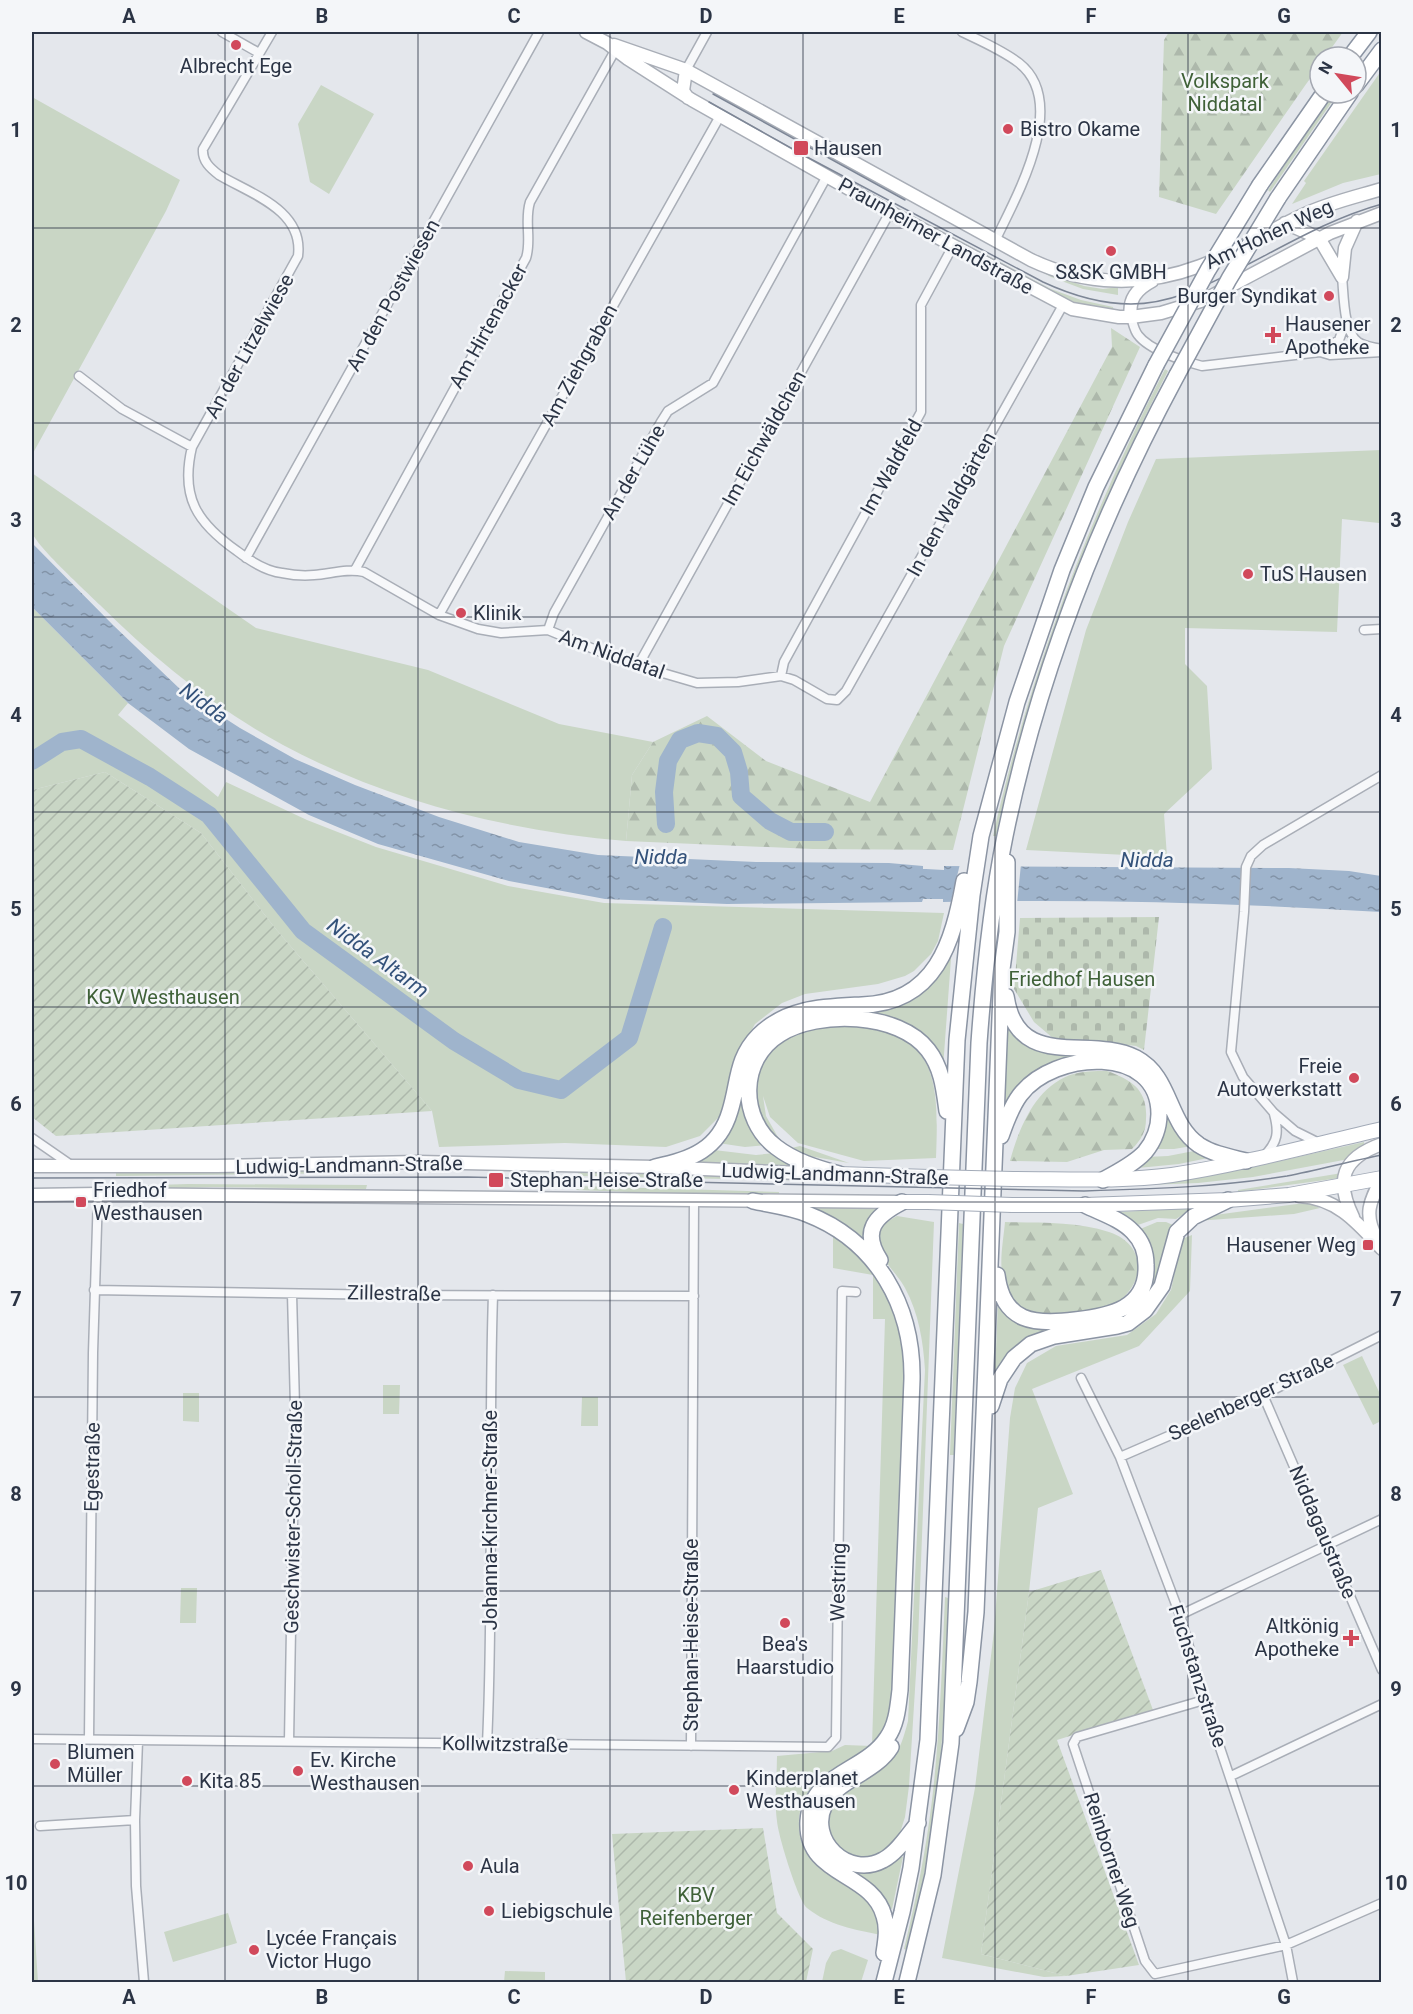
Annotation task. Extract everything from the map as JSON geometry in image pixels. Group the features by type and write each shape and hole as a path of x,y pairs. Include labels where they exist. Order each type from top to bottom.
{"highway":[{"path":"1359,45 1369,32"},
{"path":"1368,69 1382,50"},
{"path":"882,1983 902,1912 918,1824 928,1740 960,931 966,870 981,836 1017,702 1050,603 1096,487 1155,365 1208,270 1260,185 1316,105"},
{"path":"908,1983 933,1875 951,1743 979,1043 989,932 1005,836 1035,716 1070,609 1117,494 1229,279 1278,198 1342,105"},
{"path":"951,1743 966,1702 976,1612 1002,969 1007,932 1008,893 1005,836"},
{"path":"655,1167 691,1158 711,1145 730,1110 741,1063 750,1046 770,1026 791,1014 815,1007 876,1004 901,997 912,991 933,972 960,931"},
{"path":"1002,969 1010,1013 1024,1034 1045,1046 1104,1049 1137,1058 1159,1078 1178,1123 1189,1137 1211,1152 1246,1161"},
{"path":"839,1174 790,1156 774,1146 760,1132 750,1107 748,1090 756,1060 779,1034 795,1026 838,1018 871,1020 902,1029 917,1038 927,1048 939,1071 952,1145"},
{"path":"996,1150 1012,1106 1038,1077 1060,1066 1082,1061 1104,1061 1124,1065 1140,1074 1150,1086 1158,1101 1158,1126 1152,1143 1143,1154 1103,1180"},
{"path":"985,1423 1000,1379 1014,1358 1031,1344 1054,1336 1117,1326 1128,1323 1138,1316 1152,1302 1162,1286 1177,1232 1193,1217 1228,1200"},
{"path":"753,1202 808,1214 832,1226 855,1242 880,1269 893,1290 902,1311 910,1345 911,1390 904,1584 900,1689 896,1719 888,1737 876,1752 824,1785 812,1804 808,1823 812,1844 821,1859 870,1892 880,1905 884,1914 886,1934 882,1983"},
{"path":"902,1202 881,1214 873,1227 871,1240 908,1310 917,1360 904,1706 899,1730 890,1750 876,1765 831,1795 822,1814 821,1825 827,1845 834,1853 842,1860 863,1865 874,1864 892,1853 918,1824"},
{"path":"992,1242 1002,1298 1010,1309 1022,1317 1034,1322 1051,1323 1104,1317 1115,1313 1132,1302 1140,1292 1147,1270 1144,1250 1139,1238 1132,1230 1085,1205"}],"main road":[{"name":"Praunheimer Landstraße","path":"586,32 613,46 688,98 890,212 1063,305 1072,309 1125,317"},
{"name":"Praunheimer Landstraße","path":"613,46 686,70 1048,268 1073,276 1122,282 1156,279"},
{"path":"686,70 683,91 688,98"},
{"name":"Am Hohen Weg","path":"1156,279 1202,266 1310,212 1382,189"},
{"name":"Am Hohen Weg","path":"1125,317 1161,313 1204,300 1319,238 1382,213"},
{"path":"1342,277 1345,248 1357,221"},
{"path":"1285,223 1319,238 1342,277"},
{"path":"1125,317 1136,292 1143,285 1156,279"},
{"name":"Ludwig-Landmann-Straße","path":"32,1166 217,1166 418,1162 655,1167 929,1178 1103,1180 1170,1175 1246,1161 1382,1129"},
{"path":"1354,1219 1346,1202 1344,1186 1348,1167 1355,1157 1365,1150 1382,1144"},
{"path":"1382,1178 1368,1210 1373,1232 1382,1248"},
{"name":"Ludwig-Landmann-Straße","path":"32,1195 1085,1205 1228,1200 1289,1195 1382,1178"},
{"path":"1289,1195 1324,1200 1354,1219 1382,1248"}],"street":[{"path":"222,32 259,53 272,32"},
{"name":"An den Postwiesen","path":"246,558 539,32"},
{"path":"686,70 707,32"},
{"path":"962,32 1019,63 1033,81 1040,105 1037,141 1022,184 995,241"},
{"name":"Am Hirtenacker","path":"354,570 526,258 527,212 530,202 613,46"},
{"name":"An der Litzelwiese","path":"192,447 296,262 299,249 296,232 284,213 219,175 211,169 203,156 203,149 259,53"},
{"name":"Am Ziehgraben","path":"439,615 720,116"},
{"name":"An der Lühe","path":"548,630 554,613 661,422 668,411 712,383 827,177"},
{"name":"Im Eichwäldchen","path":"639,664 890,212"},
{"name":"Im Waldfeld","path":"781,676 784,662 921,412 921,305 953,246"},
{"path":"1342,277 1346,321 1356,341 1382,350"},
{"name":"In den Waldgärten","path":"781,676 794,680 827,699 837,700 846,691 1063,305"},
{"path":"1125,317 1137,335 1146,343 1185,362 1202,366 1320,352 1330,355 1382,350"},
{"path":"1320,352 1339,340 1346,321"},
{"path":"79,376 122,409 192,447 188,476 195,509 207,527 246,558 266,569 283,574 311,576 354,570"},
{"name":"Am Niddatal","path":"354,570 364,572 439,615 478,629 501,633 548,630 604,654 697,683 781,676"},
{"path":"1364,630 1382,629"},
{"path":"1319,1143 1295,1131 1274,1113 1243,1077 1231,1052 1245,906 1246,867 1251,856 1263,845 1382,775"},
{"path":"1263,1157 1274,1144 1278,1134 1274,1113"},
{"path":"32,1138 72,1166"},
{"name":"Egestraße","path":"89,1739 94,1290 98,1194"},
{"name":"Stephan-Heise-Straße","path":"691,1746 694,1201"},
{"name":"Zillestraße","path":"94,1290 292,1294 694,1296"},
{"name":"Westring","path":"691,1746 828,1747 836,1737 842,1291 856,1292"},
{"name":"Geschwister-Scholl-Straße","path":"289,1741 295,1406 292,1294"},
{"name":"Johanna-Kirchner-Straße","path":"487,1744 491,1604 490,1458 493,1295"},
{"name":"Seelenberger Straße","path":"1120,1457 1263,1395 1382,1335"},
{"name":"Fuchstanzstraße","path":"1081,1378 1120,1457 1180,1615 1204,1700 1286,1945 1293,1983"},
{"name":"Niddagaustraße","path":"1263,1395 1382,1670"},
{"path":"1180,1615 1382,1519"},
{"name":"Reinborner Weg","path":"1204,1700 1077,1737 1073,1744 1145,1961 1155,1974 1286,1945"},
{"path":"1230,1776 1382,1704"},
{"name":"Kollwitzstraße","path":"32,1739 691,1746"},
{"path":"138,1741 135,1820 136,1886 144,1983"},
{"path":"40,1826 135,1820"},
{"path":"1286,1945 1382,1903"}],"green space":[{"name":"Volkspark Niddatal","path":"1169,32 1343,32 1334,45 1308,45 1308,81 1216,214 1159,197 1164,40"},
{"path":"1381,71 1381,174 1343,183 1292,204 1306,183 1304,181 1357,105 1368,105 1368,90"},
{"path":"321,85 374,114 329,194 310,182 298,124"},
{"path":"32,97 180,180 166,211 32,455"},
{"path":"1325,105 1330,105 1270,192 1268,190"},
{"path":"875,196 1051,289 1081,300 1113,307 1114,312 1071,303"},
{"path":"920,205 1028,263 1084,286 1103,289 1118,287 1118,295 1083,289 1051,277"},
{"path":"1111,328 1140,347 1004,646 953,850 813,849 626,841 632,775 653,742 707,716 766,761 870,802 1112,347"},
{"path":"1165,369 1168,371 1114,483 1066,598 1045,656 1010,776 996,836 993,836 1025,715 1064,597 1111,482"},
{"path":"1381,450 1379,523 1342,519 1337,632 1185,628 1185,664 1207,686 1212,769 1164,814 1167,857 1026,850 1086,630 1128,522 1156,459"},
{"path":"32,473 256,628 428,670 559,724 653,742 632,775 626,841 537,830 449,810 364,782 323,765 258,731 209,699 164,663 121,625 42,547 31,528"},
{"path":"32,607 128,703 118,715 218,797 226,782 307,820 376,847 508,886 604,903 944,913 938,941 931,954 914,971 905,976 878,984 805,994 782,1003 755,1024 740,1051 720,1116 700,1136 666,1147 565,1143 439,1147 432,1111 275,928 201,833 105,772 32,790"},
{"name":"KGV Westhausen","path":"105,772 201,833 275,928 432,1111 56,1136 32,1117 32,790"},
{"name":"Friedhof Hausen","path":"1159,917 1144,1050 1136,1046 1096,1041 1054,1039 1034,1022 1014,989 1020,918"},
{"path":"952,945 943,1068 931,1046 920,1034 889,1019 848,1013 815,1016 794,1022 767,1037 755,1050 747,1064 744,1097 747,1113 755,1130 766,1145 745,1147 718,1143 733,1115 749,1055 758,1041 772,1029 792,1018 813,1013 897,1003 916,993 934,977"},
{"path":"1008,1022 1020,1037 1034,1046 1049,1051 1096,1053 1129,1060 1152,1077 1161,1092 1143,1072 1117,1060 1086,1056 1055,1063 1026,1080 1005,1110"},
{"path":"843,1025 874,1029 898,1037 915,1048 926,1063 933,1082 936,1104 936,1158 864,1161 798,1143 770,1117 763,1096 766,1116 779,1139 769,1128 757,1102 758,1075 764,1062 773,1051 792,1037 813,1030"},
{"path":"1107,1071 1131,1082 1141,1093 1144,1101 1146,1119 1144,1132 1132,1149 1104,1150 1067,1162 1010,1161 1018,1135 1030,1110 1047,1089 1070,1075"},
{"path":"1161,1092 1175,1124 1192,1146 1153,1149 1165,1118"},
{"path":"1364,1142 1364,1145 1349,1159 1253,1177 1198,1183 1122,1186 1122,1184 1258,1166"},
{"path":"800,1146 849,1163 803,1155 787,1149"},
{"path":"714,1150 756,1155 775,1153 800,1167 693,1164"},
{"path":"1199,1150 1208,1158 1179,1164 1138,1168 1146,1157 1168,1156"},
{"path":"360,1169 360,1173 116,1176 116,1170"},
{"path":"578,1171 871,1182 578,1176"},
{"path":"1342,1173 1340,1178 1238,1192 1238,1190"},
{"path":"367,1185 366,1189 212,1187 122,1190 122,1186"},
{"path":"577,1186 779,1192 779,1194 703,1195 576,1190"},
{"path":"1310,1204 1320,1208 1294,1214 1196,1221 1215,1215"},
{"path":"812,1206 885,1207 868,1244 845,1227 811,1210"},
{"path":"1189,1208 1189,1211 1176,1219 1158,1218 1135,1226 1118,1214 1121,1212"},
{"path":"897,1216 934,1222 918,1641 905,1817 899,1836 891,1849 866,1861 848,1855 834,1845 827,1818 830,1809 844,1793 893,1759 901,1744 908,1721 925,1370 914,1308 905,1288 881,1255 877,1245 879,1231"},
{"path":"1005,1222 1057,1223 1109,1232 1130,1245 1135,1254 1138,1263 1134,1283 1118,1302 1100,1310 1061,1316 1029,1312 1011,1297 1005,1286 1001,1259"},
{"path":"1157,1222 1173,1225 1155,1284 1143,1303 1120,1320 1067,1329 995,1374 998,1301 1027,1324 1141,1297 1138,1230"},
{"path":"959,1223 963,1224 954,1455 950,1455"},
{"path":"833,1233 852,1247 883,1280 908,1353 897,1686 891,1722 887,1730 872,1744 885,1319 873,1319 873,1275 833,1268"},
{"path":"1192,1235 1190,1291 1139,1346 1032,1389 1073,1494 1038,1508 981,1954 1066,1976 1044,1977 942,1958 975,1788 994,1631 1010,1418 1015,1388 1027,1363 1056,1346 1127,1335 1156,1314 1171,1290 1182,1239"},
{"path":"1362,1356 1381,1396 1381,1421 1373,1425 1343,1365"},
{"path":"383,1385 400,1385 399,1414 383,1414"},
{"path":"183,1393 199,1393 199,1422 183,1421"},
{"path":"582,1397 598,1397 598,1426 581,1426"},
{"path":"1101,1570 1153,1710 1057,1740 1139,1965 1066,1976 981,1954 1029,1592"},
{"path":"181,1588 197,1588 196,1623 180,1623"},
{"path":"945,1597 948,1598 946,1664 939,1775 926,1863 908,1950 904,1949 924,1856 935,1775"},
{"path":"845,1745 870,1746 824,1775 814,1784 801,1808 799,1828 804,1848 811,1860 832,1877 866,1897 875,1906 880,1917 881,1935 833,1923 807,1908 789,1867 776,1813 777,1756 832,1751"},
{"name":"KBV Reifenberger","path":"763,1828 777,1913 813,1949 806,1982 626,1982 612,1834"},
{"path":"899,1856 903,1857 892,1909 888,1908 857,1876 860,1871 881,1868"},
{"path":"32,1890 38,1982 32,1982"},
{"path":"228,1913 237,1943 173,1962 164,1932"},
{"path":"841,1949 868,1960 861,1982 822,1982 826,1963 832,1952"},
{"path":"505,1971 545,1972 545,1982 504,1982"}],"water":[{"path":"32,543 181,690 240,728 295,759 355,785 439,817 519,842 598,855 756,862 889,863 944,870 944,866 1289,868 1349,871 1381,876 1381,912 1108,901 943,902 943,899 923,899 922,902 727,904 605,899 509,881 378,844 309,815 189,749 128,703 32,607"}],"pier":[{"path":"960,864 1021,864 1017,904 950,905"}],"waterway":[{"name":"Nidda Altarm","path":"666,824 664,792 668,761 680,740 698,733 717,736 733,752 739,772 741,796 770,821 791,832 825,832"},
{"name":"Nidda Altarm","path":"32,761 62,742 81,739 150,777 209,815 303,931 454,1041 519,1080 561,1090 629,1038 663,927"}],"tram line":[{"path":"713,94 905,200"},
{"path":"709,102 807,157 1043,282 1075,295 1108,302 1146,303 1187,293 1327,224 1382,204"},
{"path":"32,1178 467,1177 1084,1191 1186,1187 1262,1180 1382,1155"}],"place":[{"name":"Albrecht Ege","path":"236,45"},
{"name":"Bistro Okame","path":"1008,129"},
{"name":"Hausen","path":"801,148"},
{"name":"S&SK GMBH","path":"1111,251"},
{"name":"Burger Syndikat","path":"1329,296"},
{"name":"Hausener Apotheke","path":"1273,335"},
{"name":"TuS Hausen","path":"1248,574"},
{"name":"Klinik","path":"461,613"},
{"name":"Freie Autowerkstatt","path":"1354,1078"},
{"name":"Stephan-Heise-Straße","path":"496,1180"},
{"name":"Friedhof Westhausen","path":"81,1202"},
{"name":"Hausener Weg","path":"1368,1245"},
{"name":"Bea's Haarstudio","path":"785,1623"},
{"name":"Altkönig Apotheke","path":"1351,1638"},
{"name":"Blumen Müller","path":"55,1764"},
{"name":"Ev. Kirche Westhausen","path":"298,1771"},
{"name":"Kita 85","path":"187,1781"},
{"name":"Kinderplanet Westhausen","path":"734,1790"},
{"name":"Aula","path":"468,1866"},
{"name":"Liebigschule","path":"489,1911"},
{"name":"Lycée Français Victor Hugo","path":"254,1950"}],"water label":[{"name":"Nidda","path":"204,703"},
{"name":"Nidda","path":"661,857"},
{"name":"Nidda","path":"1147,860"}]}
